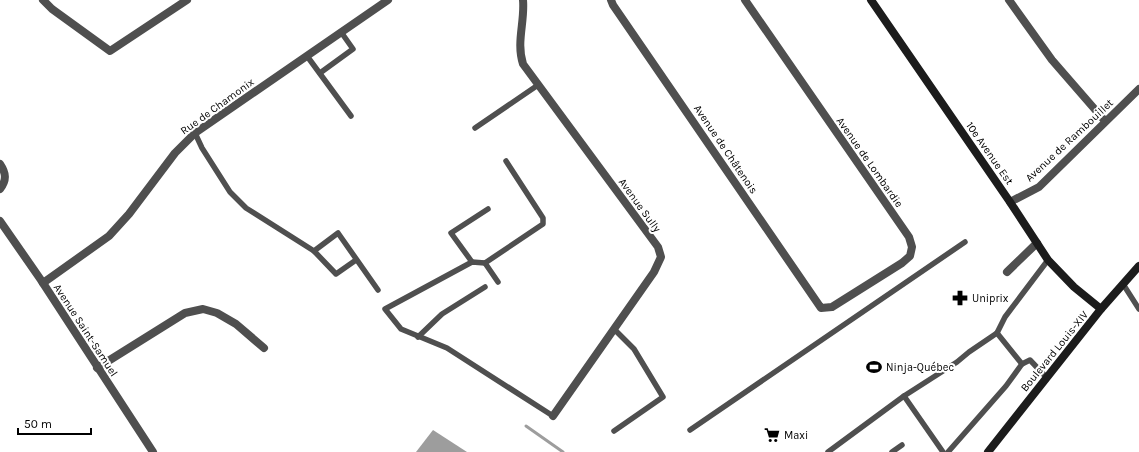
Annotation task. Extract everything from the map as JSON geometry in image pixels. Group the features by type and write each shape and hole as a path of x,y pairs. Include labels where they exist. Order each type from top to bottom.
{"street":[{"path":"43,0 52,9 110,51 187,0"},
{"name":"Rue de Chamonix","path":"42,283 109,236 129,214 175,153 195,133 388,0"},
{"name":"Avenue Sully","path":"523,0 524,10 519,44 523,64 658,247 661,257 654,272 553,416"},
{"name":"Avenue de Châtenois","path":"611,0 821,308 824,308"},
{"name":"Avenue de Lombardie","path":"745,0 909,237 912,247 910,256 902,263 832,307 824,308"},
{"name":"10e Avenue Est","path":"871,0 1010,202 1048,260 1074,288 1101,310"},
{"path":"1009,0 1052,60 1105,121"},
{"name":"Avenue de Rambouillet","path":"1010,202 1038,187 1139,89"},
{"path":"0,164 5,171 5,180 0,189"},
{"name":"Avenue Saint-Samuel","path":"0,221 153,452"},
{"path":"1007,272 1037,244"},
{"name":"Boulevard Louis-XIV","path":"988,452 1101,310 1139,266"},
{"path":"98,368 184,312 203,309 217,313 236,324 264,348"}],"lane":[{"path":"320,72 353,49 341,32"},
{"path":"308,56 351,116"},
{"path":"476,128 538,85"},
{"path":"195,133 202,148 230,192 246,208 314,251 336,274 356,260"},
{"path":"506,161 543,218 543,224 485,263 472,262 385,309 401,329 447,348 553,416"},
{"path":"472,262 451,233 488,209"},
{"path":"314,251 338,234 378,290"},
{"path":"690,430 965,242"},
{"path":"828,452 904,396 957,362 997,333 1005,317 1048,260"},
{"path":"485,263 498,282"},
{"path":"1123,284 1139,309"},
{"path":"418,337 442,314 485,287"},
{"path":"614,329 634,349 663,397 614,431"},
{"path":"997,333 1022,364"},
{"path":"948,452 1006,386 1022,364 1030,360 1047,378"},
{"path":"904,396 943,452"},
{"path":"892,452 902,445"}],"shaded area":[{"path":"433,430 467,452 416,452"}],"waterway":[{"path":"526,426 563,452"}],"place":[{"name":"Uniprix","path":"960,298"},
{"name":"Ninja-Québec","path":"874,367"},
{"name":"Maxi","path":"772,435"}]}
